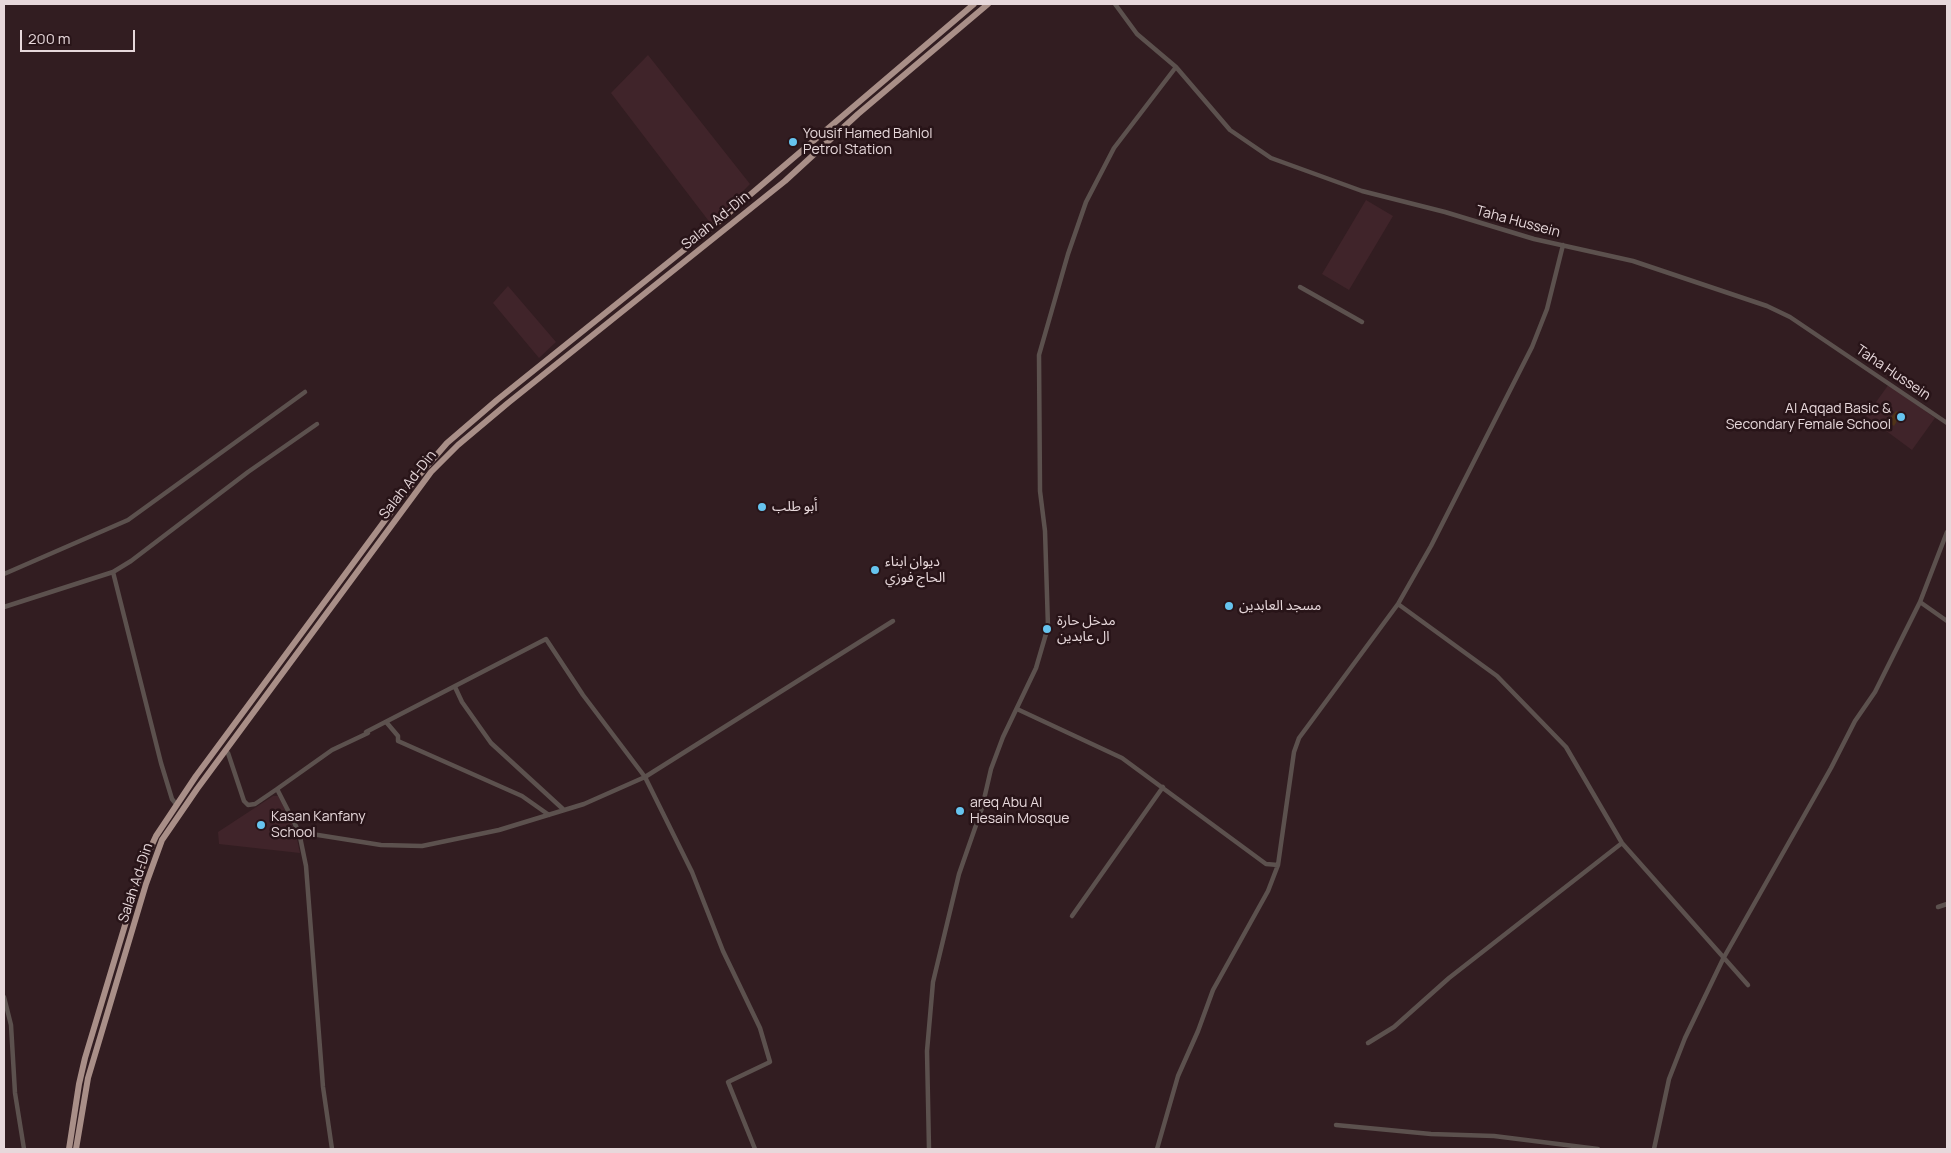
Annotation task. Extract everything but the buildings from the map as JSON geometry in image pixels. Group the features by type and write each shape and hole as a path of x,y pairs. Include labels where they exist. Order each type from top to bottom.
{"highway":[{"name":"Salah Ad-Din","path":"69,1149 78,1084 144,862 156,836 176,804 399,500 447,443 497,400 739,206 974,4"},
{"name":"Salah Ad-Din","path":"76,1149 88,1078 146,884 162,840 192,796 419,488 458,445 785,181 900,78 988,4"},
{"path":"894,71 900,78"},
{"path":"307,625 312,627 314,632"}],"street":[{"name":"Taha Hussein","path":"1114,4 1137,34 1176,67 1230,130 1271,158 1362,191 1562,245 1633,261 1767,306 1790,317 1947,423"},
{"path":"929,1149 927,1051 934,982 959,874 982,808 991,769 1036,668 1048,627 1045,530 1040,491 1039,355 1068,254 1086,202 1114,148 1176,67"},
{"path":"1157,1149 1178,1076 1198,1031 1213,990 1268,891 1278,865 1284,810 1298,738 1398,604 1431,546 1519,376 1547,309 1562,245"},
{"path":"1300,287 1362,322"},
{"path":"4,574 128,520 305,392"},
{"path":"4,608 113,572 139,555 248,472 317,424"},
{"path":"1654,1149 1669,1079 1685,1038 1723,959 1832,768 1855,721 1875,692 1920,602 1947,532"},
{"path":"113,572 161,763 172,799 176,804"},
{"path":"1920,602 1947,621"},
{"path":"1398,604 1497,676 1566,747 1622,843 1748,985"},
{"path":"298,832 381,845 422,846 499,830 549,816 601,797 645,777 893,621"},
{"path":"228,753 244,801 248,805 255,804 332,750 388,723 546,639 583,695 645,777 692,872 723,951 760,1028 770,1062 728,1082 755,1149"},
{"path":"455,688 462,702 492,743 564,810"},
{"path":"1017,709 1122,758 1266,864 1278,865"},
{"path":"388,723 398,736 398,742 522,796 549,816"},
{"path":"1072,916 1163,787"},
{"path":"278,789 298,832 306,866 323,1087 332,1149"},
{"path":"1368,1043 1394,1027 1449,978 1622,843"},
{"path":"1938,907 1947,904"},
{"path":"4,997 11,1025 15,1093 24,1149"},
{"path":"1336,1125 1432,1134 1494,1136 1598,1149"}],"shaded area":[{"path":"648,55 750,184 711,224 611,93"},
{"path":"1366,200 1393,216 1349,290 1322,274"},
{"path":"508,286 556,342 539,358 493,303"},
{"name":"Al Aqqad Basic & Secondary Female School","path":"1889,384 1935,418 1912,450 1866,416"},
{"path":"1896,411 1904,416 1900,423 1897,421 1894,426 1888,422"},
{"name":"Kasan Kanfany School","path":"273,796 278,796 292,821 292,826 294,825 300,853 219,844 218,832"}],"place":[{"name":"Yousif Hamed Bahlol Petrol Station","path":"793,142"},
{"name":"Al Aqqad Basic & Secondary Female School","path":"1901,417"},
{"name":"أبو طلب","path":"762,507"},
{"name":"ديوان ابناء الحاج فوزي","path":"875,570"},
{"name":"مسجد العابدين","path":"1229,606"},
{"name":"مدخل حارة ال عابدين","path":"1047,629"},
{"name":"areq Abu Al Hesain Mosque","path":"960,811"},
{"name":"Kasan Kanfany School","path":"261,825"}]}
